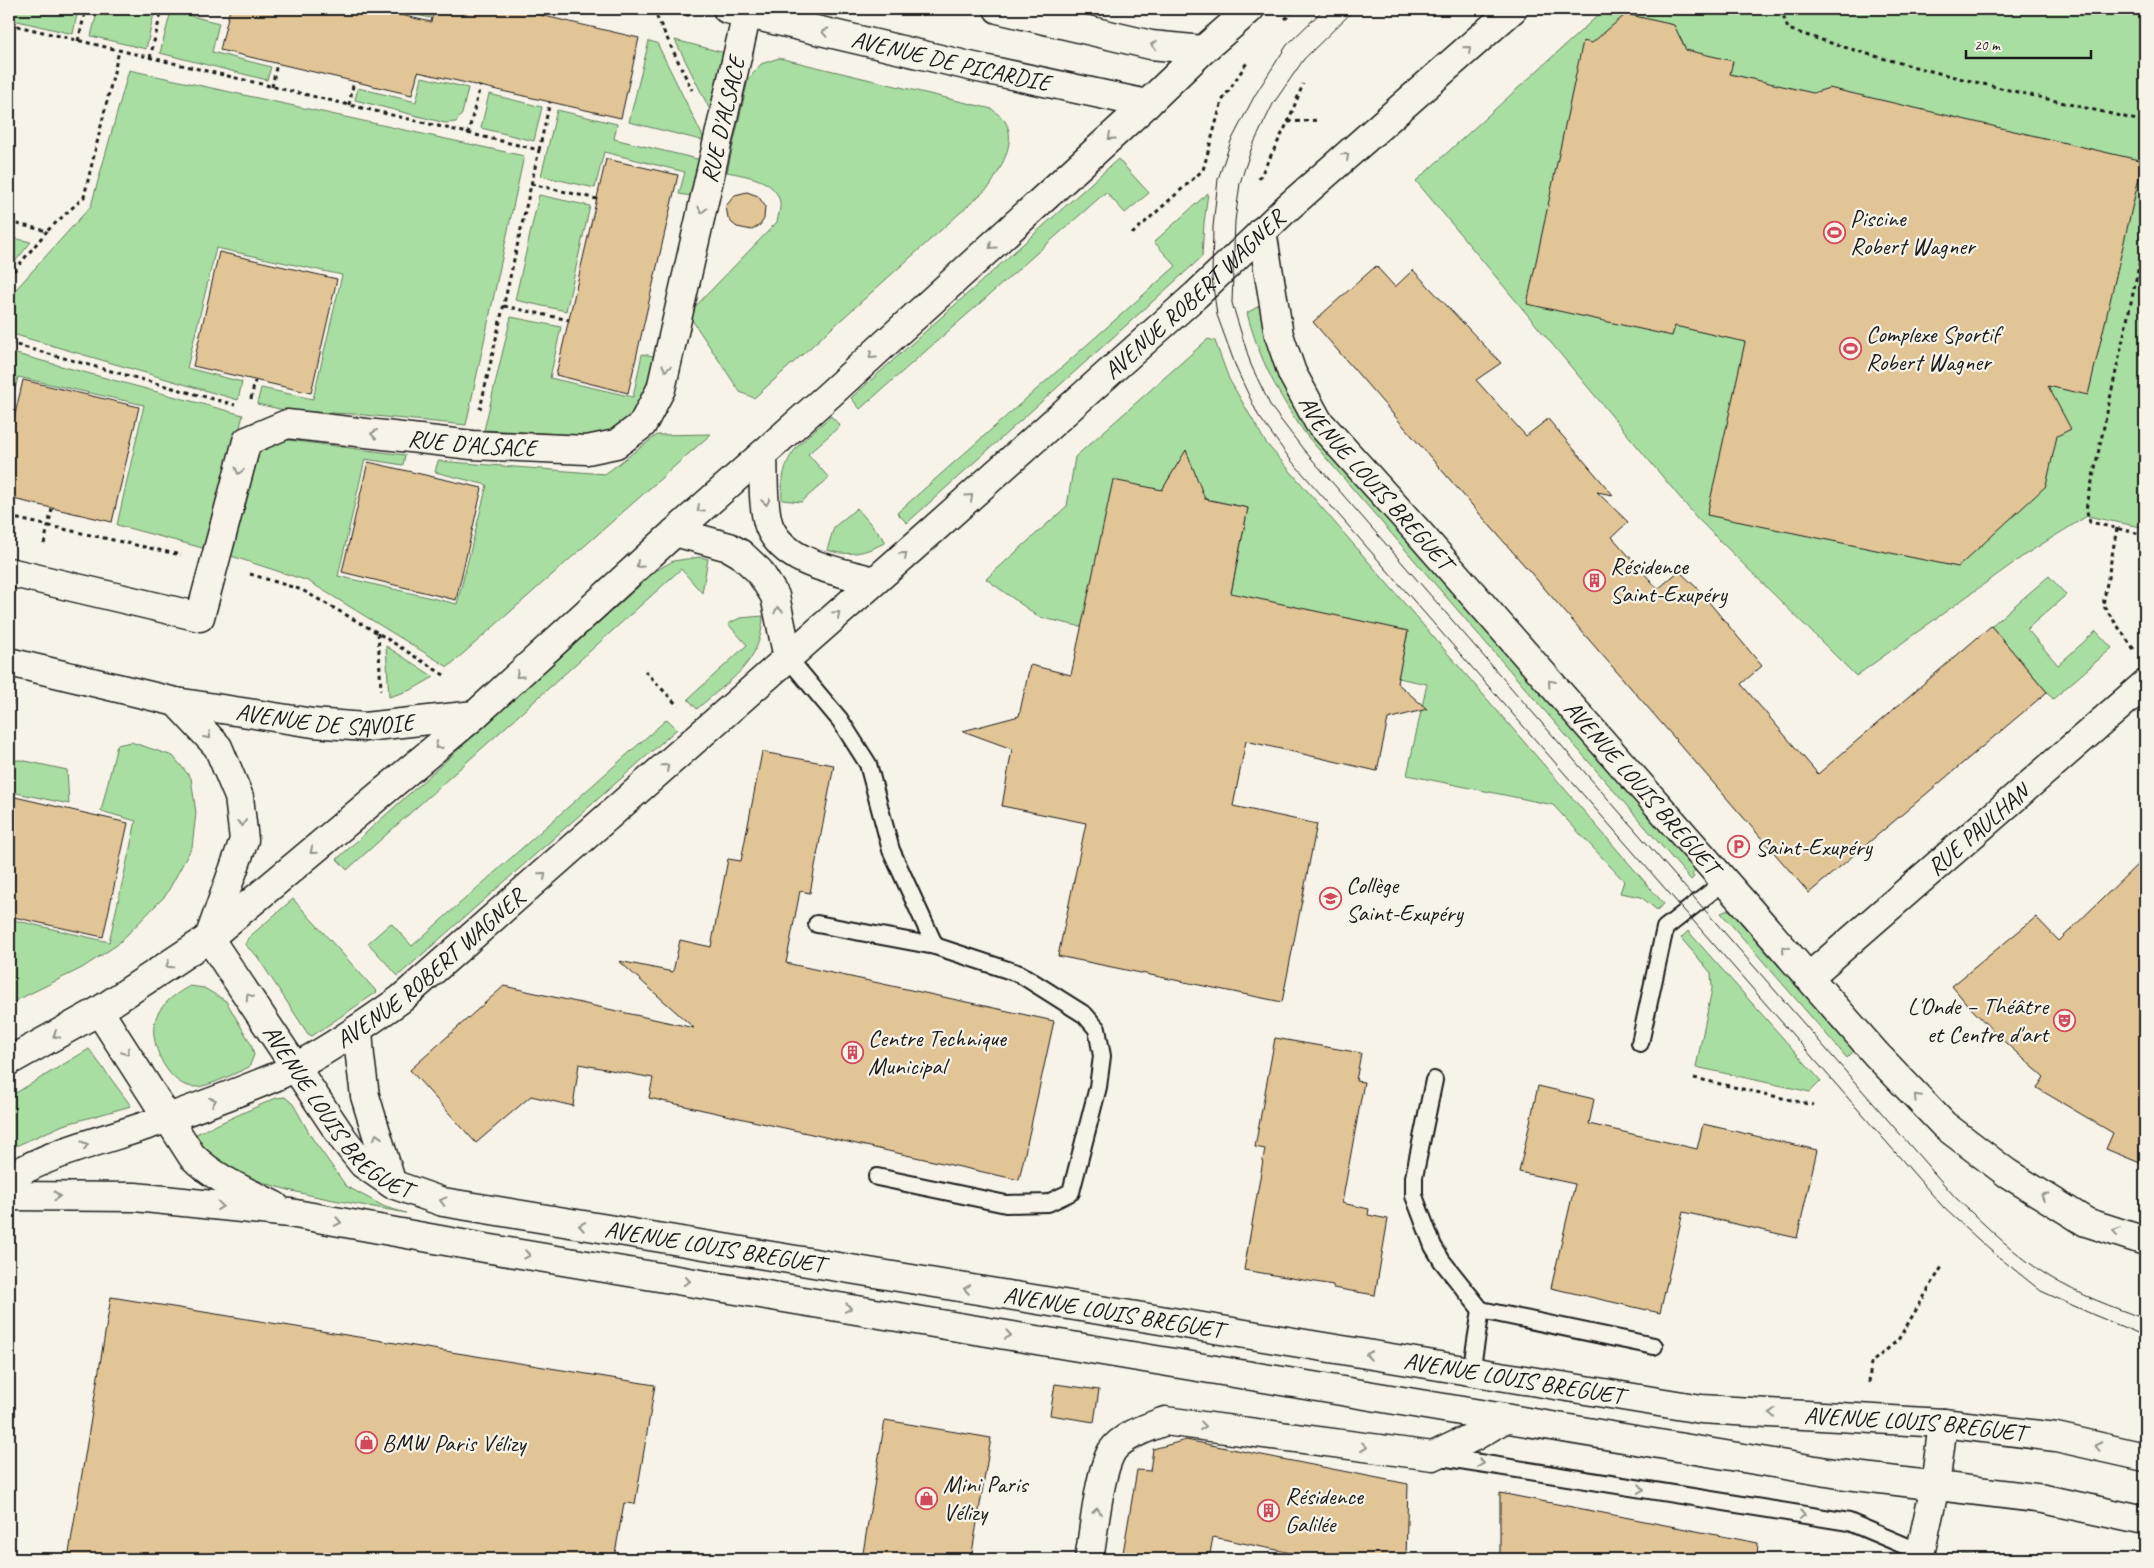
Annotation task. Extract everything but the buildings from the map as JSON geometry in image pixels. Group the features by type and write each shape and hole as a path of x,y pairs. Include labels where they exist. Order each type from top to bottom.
{"main road":[{"path":"998,9 1151,45 1203,50"},
{"path":"9,1060 99,1011 210,938 475,715 1148,104 1203,50 1250,9"},
{"name":"AVENUE ROBERT WAGNER","path":"9,1178 22,1170 68,1150 167,1118 275,1077 358,1029 401,1000 1196,295 1262,232 1513,9"},
{"name":"RUE D'ALSACE","path":"9,572 200,617 247,441 287,424 472,445 587,450 616,444 642,425 661,389 717,143 741,10"},
{"name":"AVENUE DE PICARDIE","path":"741,10 974,67 1148,104"},
{"name":"AVENUE LOUIS BREGUET","path":"1262,232 1279,335 1292,373 1318,421 1876,1054 1944,1125 2007,1173 2086,1222 2145,1241"},
{"path":"763,454 764,494 769,526 782,546 811,563 874,581"},
{"path":"675,532 729,547 741,554 759,571 775,596 788,658"},
{"name":"AVENUE DE SAVOIE","path":"9,662 176,702 313,723 365,727 475,715"},
{"name":"RUE PAULHAN","path":"1809,977 2143,671"},
{"name":"AVENUE DE SAVOIE","path":"176,702 218,747 239,797 244,840 210,938"},
{"name":"AVENUE LOUIS BREGUET","path":"210,938 344,1140 363,1164 392,1184 443,1202 1701,1409 1943,1423 2056,1437 2145,1457"},
{"path":"99,1011 192,1156 204,1168 290,1213"},
{"path":"358,1029 365,1096 392,1184"},
{"path":"9,1196 135,1197 290,1213"},
{"name":"AVENUE LOUIS BREGUET","path":"290,1213 479,1247 1838,1474 2044,1499 2145,1521"},
{"path":"1089,1559 1104,1469 1113,1450 1134,1434 1165,1421 1433,1456 1477,1435 1504,1419"},
{"path":"1920,1555 1935,1486 1943,1423"}],"lane":[{"path":"788,658 840,720 868,764 891,850 934,946"},
{"path":"1640,1042 1665,928 1725,881"},
{"path":"817,924 934,946 1020,974 1085,1015 1096,1029 1102,1056 1098,1087 1071,1192 1048,1203 1006,1204 877,1177"},
{"path":"1434,1080 1414,1177 1414,1196 1433,1246 1442,1261 1481,1310 1654,1346"},
{"path":"1472,1372 1481,1310"},
{"path":"1433,1456 1849,1522 1920,1555"}],"path":[{"path":"78,40 86,9"},
{"path":"150,58 162,9"},
{"path":"653,9 717,143"},
{"path":"1771,9 1781,10 1788,29 1853,50 2145,122"},
{"path":"9,24 538,150"},
{"path":"9,277 47,231 84,197 119,51"},
{"path":"1132,234 1203,170 1222,101 1251,56"},
{"path":"272,87 277,63"},
{"path":"348,105 354,81"},
{"path":"1259,179 1288,122 1303,84"},
{"path":"468,134 480,86"},
{"path":"472,445 550,102"},
{"path":"1288,122 1318,120"},
{"path":"531,184 597,199"},
{"path":"9,222 47,231"},
{"path":"2145,238 2086,509 2090,522 2145,535"},
{"path":"504,306 569,320"},
{"path":"9,343 239,407"},
{"path":"251,400 255,381"},
{"path":"9,517 214,563 302,590 378,633 447,677"},
{"path":"2117,528 2103,605 2143,671"},
{"path":"378,633 381,696"},
{"path":"1694,1078 1813,1105"},
{"path":"1871,1363 1898,1340 1943,1265"}],"green space":[{"path":"9,9 78,9 73,34 9,19"},
{"path":"98,9 155,9 146,49 91,36"},
{"path":"391,9 432,9 430,18"},
{"name":"Complexe Sportif Robert Wagner","path":"1605,9 2145,9 2145,528 2087,516 2026,554 1856,676 1697,518 1416,181"},
{"path":"171,11 219,23 212,52 271,67 267,80 160,53"},
{"path":"675,40 729,54 716,122"},
{"path":"649,41 657,43 705,141 629,122"},
{"path":"779,58 992,109 1005,121 1009,131 1009,139 1006,156 990,186 754,398 740,392 688,314 777,222 780,202 772,188 759,180 727,172 748,80 761,64"},
{"path":"129,70 524,156 466,425 354,414 289,411 257,404 261,388 313,399 342,275 216,248 187,368 242,382 238,400 9,333 9,297 91,206"},
{"path":"422,77 468,88 462,114 456,122 445,123 355,100 358,88 416,102"},
{"path":"489,94 542,107 534,141 481,128"},
{"path":"557,110 617,124 614,139 706,161 697,197 679,194 685,172 604,152 595,188 541,176"},
{"path":"1118,159 1149,193 1125,213 1106,192 860,409 851,398"},
{"path":"1208,193 1202,257 907,523 897,513 1176,266 1154,242"},
{"path":"539,195 590,206 566,311 515,300"},
{"path":"9,237 31,242 9,269"},
{"path":"1259,306 1267,342 1329,452 1696,870 1692,874 1694,877 1691,880 1307,436 1271,377 1252,330 1247,313"},
{"path":"511,317 561,327 550,378 633,397 642,354 659,357 648,395 622,427 600,436 484,430"},
{"path":"1208,339 1215,341 1229,379 1266,443 1664,904 1657,910 1641,897 1620,893 1624,881 1553,805 1407,775 1427,684 1398,678 1408,632 1222,639 1248,508 1201,498 1180,466 1174,470 1082,627 1039,617 986,579 1067,506 1075,457"},
{"path":"9,352 243,415 210,550 117,525 144,405 18,377 9,415"},
{"path":"831,416 840,426 808,454 829,478 801,502 782,500 784,471 788,461 801,443"},
{"path":"711,434 448,667 308,581 225,554 254,454 268,444 288,440 405,455 403,465 365,459 338,576 457,604 487,485 435,472 438,461 605,474 657,435"},
{"path":"857,508 886,542 857,553 827,550 834,527"},
{"path":"700,557 708,559 702,593 681,569 347,870 337,859 657,570 673,561"},
{"path":"2049,576 2066,595 2027,629 2058,665 2096,631 2112,648 2053,699 1991,626"},
{"path":"763,616 761,633 750,659 742,670 697,709 688,699 747,645 728,624 740,618"},
{"path":"386,646 434,677 411,690 389,697"},
{"path":"667,719 677,729 398,976 368,943 391,923 412,946"},
{"path":"131,742 173,756 191,778 196,813 192,847 166,895 117,945 82,968 9,1004 9,919 109,942 136,821 101,811 117,745"},
{"path":"9,760 21,760 67,770 69,804 12,792 9,805"},
{"path":"293,899 377,992 312,1036 308,1034 257,956 245,945 248,938"},
{"path":"1728,910 1734,912 1855,1050 1847,1058 1721,913"},
{"path":"1688,931 1821,1081 1810,1092 1696,1067 1712,989 1711,973 1681,938"},
{"path":"190,986 204,988 226,1001 251,1044 254,1055 249,1067 200,1087 186,1085 170,1073 159,1054 154,1034 156,1018 163,1006 178,993"},
{"path":"89,1049 131,1106 63,1125 9,1149 9,1097"},
{"path":"285,1097 293,1104 312,1138 346,1186 385,1207 406,1213 300,1193 272,1185 223,1165 201,1145 196,1134 276,1098"},
{"path":"1962,1554 2012,1559 1960,1559"}],"tram line":[{"path":"1324,9 1287,45 1255,95 1231,141 1218,179 1213,227 1212,278 1217,315 1237,370 1258,415 1290,459 1944,1208 1990,1250 2041,1291 2145,1336"},
{"path":"1355,9 1304,59 1273,104 1252,147 1240,183 1235,221 1232,303 1251,365 1271,407 1303,449 1955,1197 2013,1250 2050,1277 2084,1295 2145,1319"}],"place":[{"name":"Piscine Robert Wagner","path":"1834,232"},
{"name":"Complexe Sportif Robert Wagner","path":"1850,348"},
{"name":"Résidence Saint-Exupéry","path":"1594,580"},
{"name":"Saint-Exupéry","path":"1739,847"},
{"name":"Collège Saint-Exupéry","path":"1330,899"},
{"name":"L'Onde – Théâtre et Centre d'art","path":"2064,1020"},
{"name":"Centre Technique Municipal","path":"852,1052"},
{"name":"BMW Paris Vélizy","path":"366,1443"},
{"name":"Mini Paris Vélizy","path":"927,1498"},
{"name":"Résidence Galilée","path":"1269,1510"}]}
